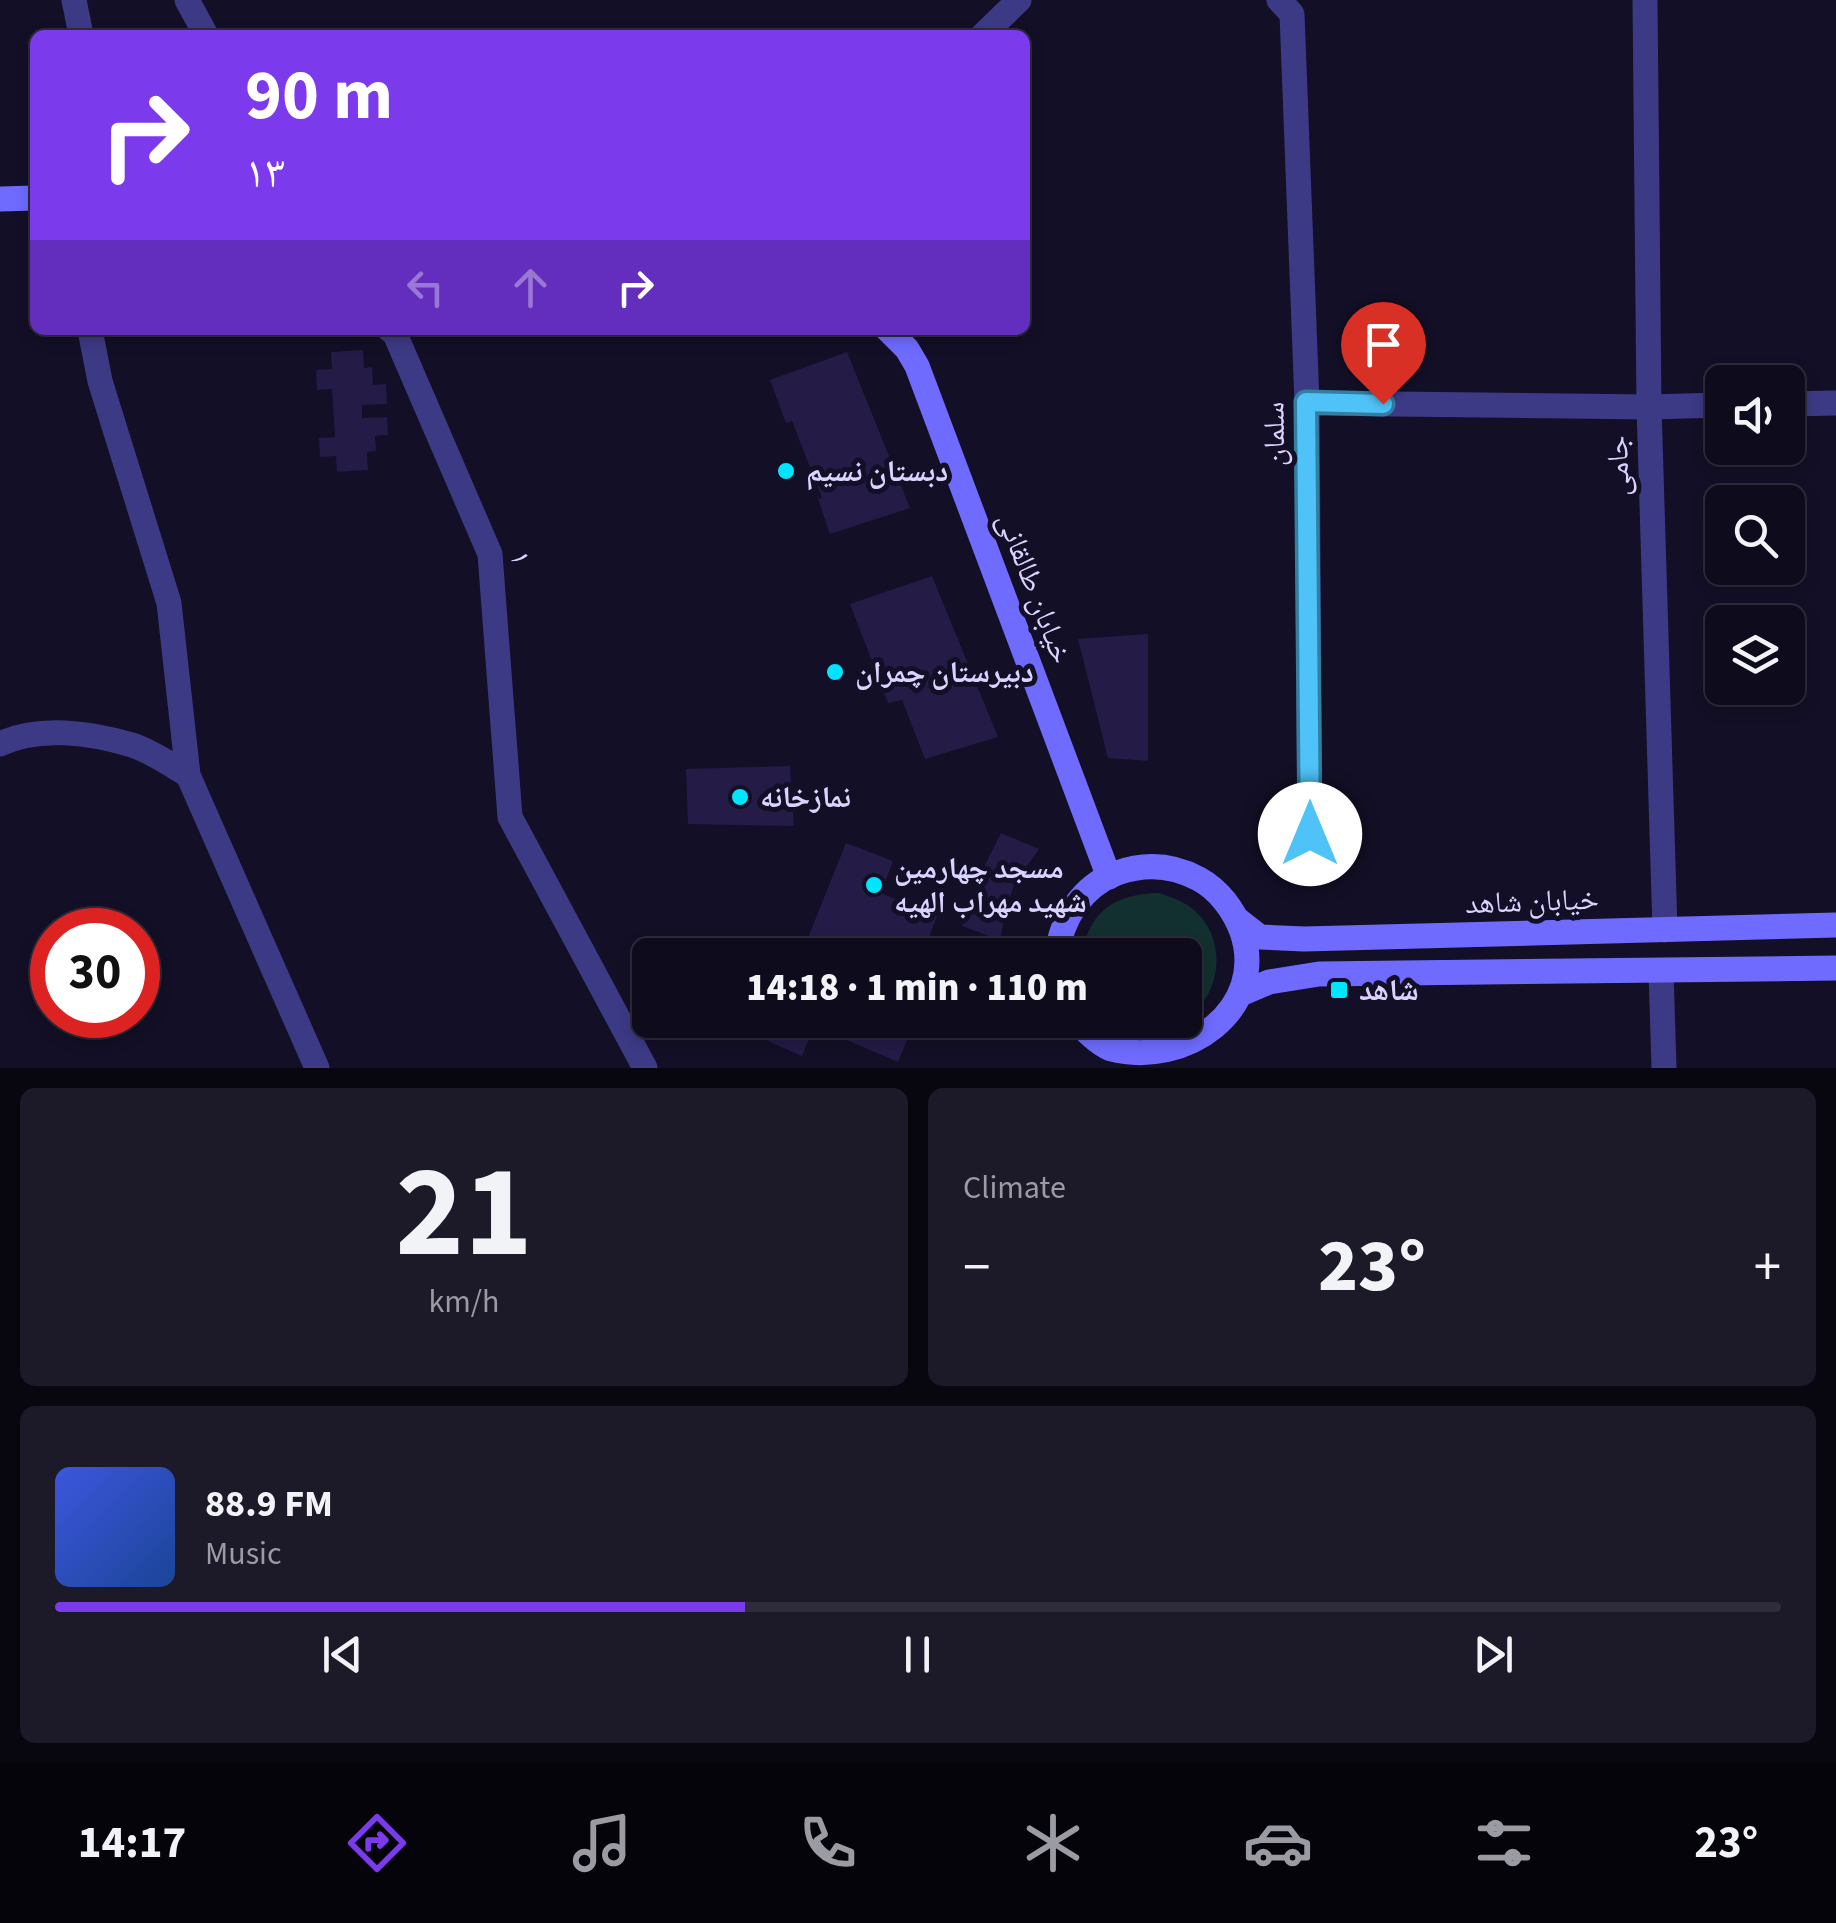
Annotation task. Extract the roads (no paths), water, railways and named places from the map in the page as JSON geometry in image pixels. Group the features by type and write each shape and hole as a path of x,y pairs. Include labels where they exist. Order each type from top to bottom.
{"main road":[{"path":"0,199 30,198"},
{"name":"خیابان طالقانی","path":"893,335 917,366 1108,876"},
{"path":"1060,938 1073,907 1089,890 1108,876 1132,868 1157,866 1181,871 1204,882 1223,898 1237,918 1246,943 1247,968 1233,1014 1199,1046 1178,1055 1107,1058 1092,1038"},
{"name":"خیابان شاهد","path":"1237,918 1260,937 1304,939 1836,924"},
{"path":"1242,993 1269,982 1319,974 1836,968"}],"street":[{"path":"74,0 80,30"},
{"path":"187,0 203,30"},
{"path":"988,30 1019,0"},
{"name":"سلمان","path":"1278,0 1292,14 1306,402 1310,874"},
{"name":"جامی","path":"1645,0 1649,407 1665,930"},
{"path":"91,335 100,381 169,603 188,775 317,1068"},
{"name":"۱","path":"395,335 490,554 510,818 644,1068"},
{"path":"1306,402 1705,405"},
{"path":"1805,404 1836,403"},
{"path":"0,744 14,737 69,732 135,746 188,775"},
{"path":"1661,971 1664,1068"}],"place":[{"name":"دبستان نسیم","path":"786,471"},
{"name":"دبیرستان چمران","path":"835,672"},
{"name":"نمازخانه","path":"740,797"},
{"name":"مسجد چهارمین شهید مهراب الهیه","path":"874,885"},
{"name":"شاهد","path":"1339,990"}]}
